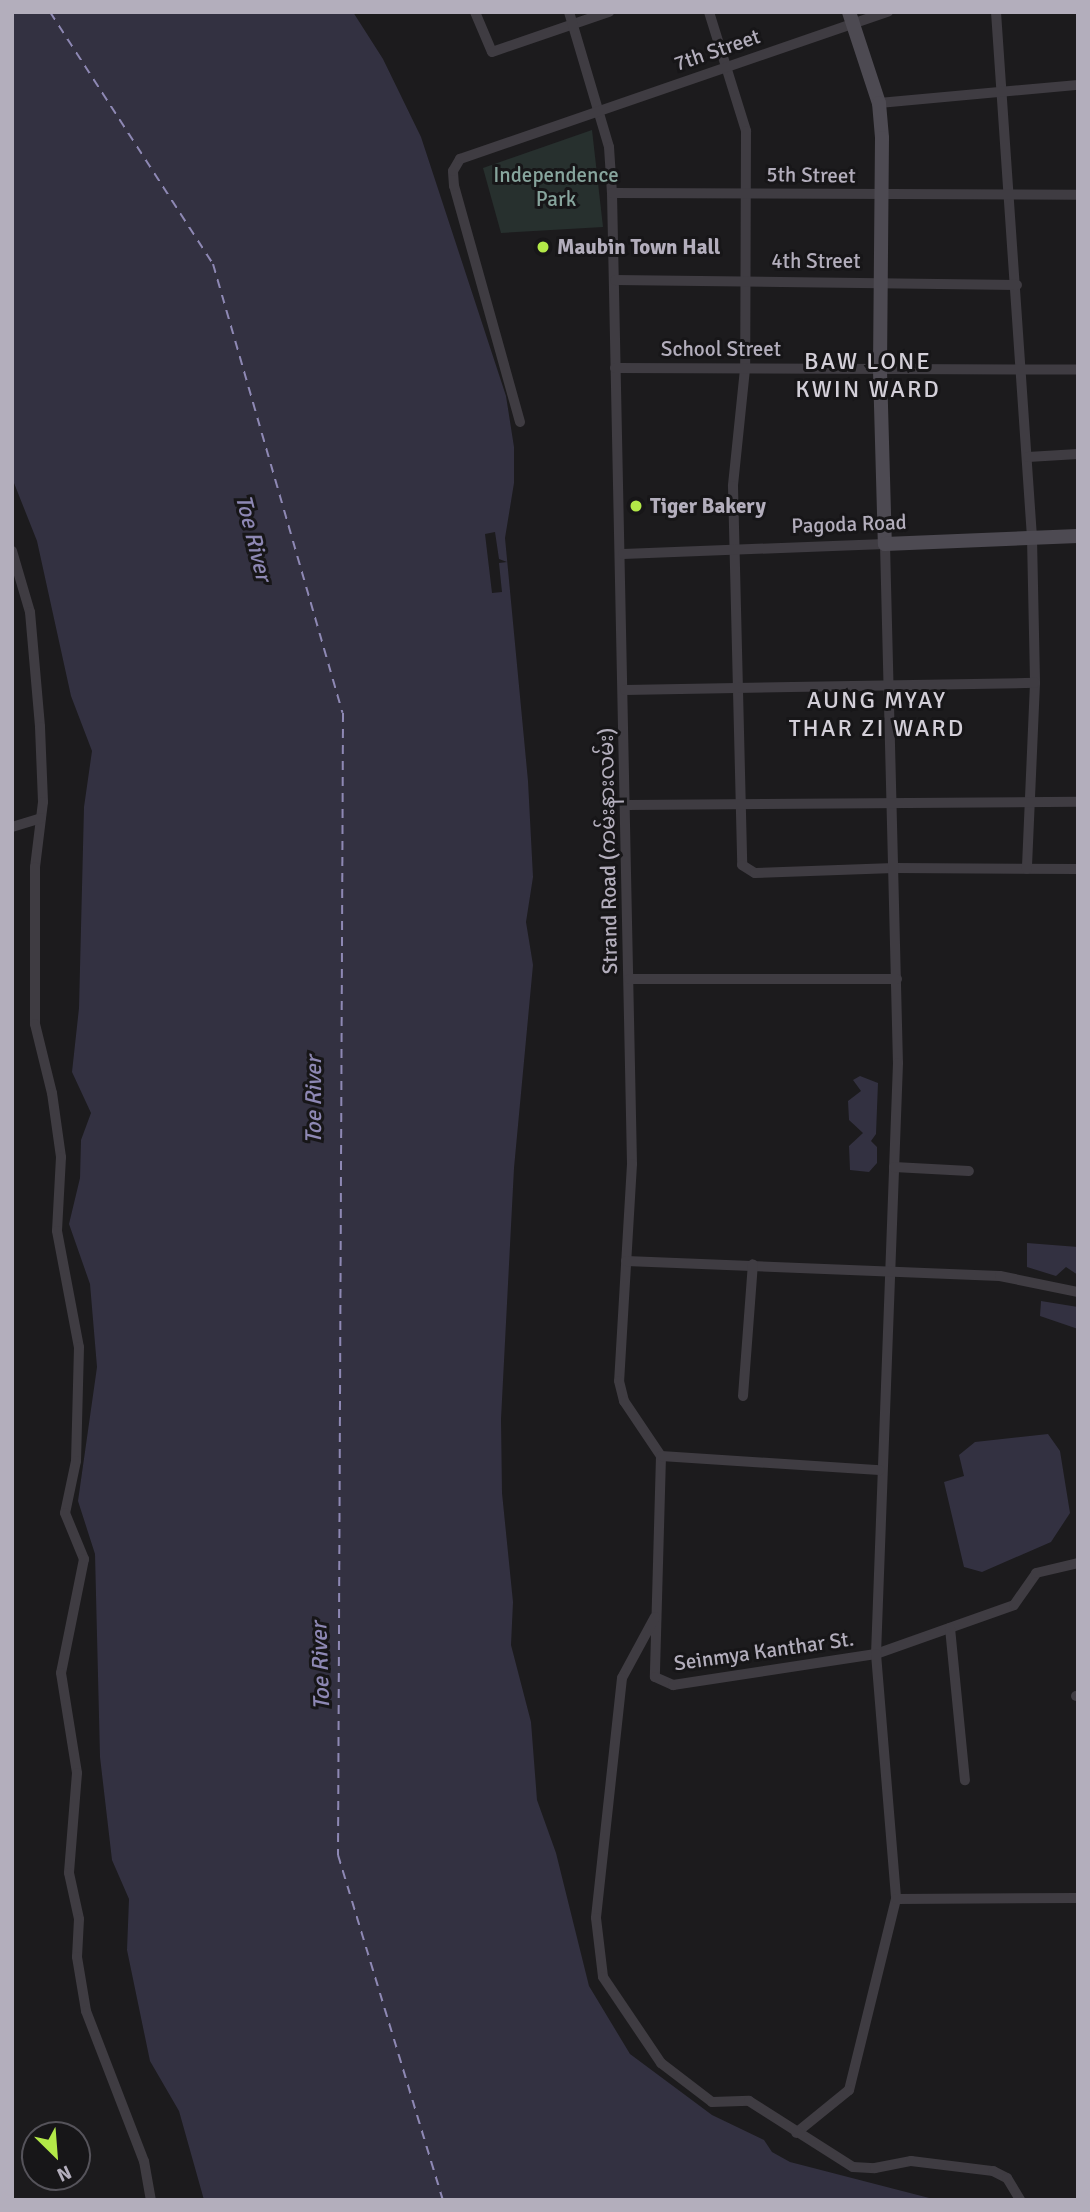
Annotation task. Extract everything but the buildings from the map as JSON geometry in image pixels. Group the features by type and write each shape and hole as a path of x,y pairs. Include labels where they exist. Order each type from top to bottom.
{"main road":[{"path":"850,18 879,103 880,370 885,544"},
{"name":"Pagoda Road","path":"885,544 1078,536"}],"street":[{"path":"475,12 492,52 609,12"},
{"name":"Strand Road (ကမ်းနားလမ်း)","path":"569,12 609,147 612,193 625,690 632,1164 618,1381 624,1401 661,1456"},
{"path":"709,12 746,131 748,192 745,369 733,486 738,801 742,865 747,871 894,868 1078,869"},
{"name":"7th Street","path":"520,422 453,170 460,159 476,150 726,67 850,18 888,12"},
{"path":"996,12 1023,371 1032,538 1035,683 1027,869"},
{"path":"879,103 1078,85"},
{"name":"5th Street","path":"612,193 1078,195"},
{"name":"4th Street","path":"615,280 880,280 1017,285"},
{"name":"School Street","path":"615,368 1078,370"},
{"path":"1028,457 1078,454"},
{"path":"796,2133 849,2090 896,1899 876,1654 880,1470 894,1167 897,979 885,544"},
{"name":"Pagoda Road","path":"622,554 885,544"},
{"path":"12,551 30,612 40,727 41,818 32,972 34,1024 61,1157 57,1231 79,1347 76,1461 65,1513 84,1559 61,1663 77,1773 69,1873 79,1919 77,1957 86,2011 144,2161 151,2200"},
{"path":"625,690 1035,683"},
{"path":"627,805 738,801 1078,802"},
{"path":"12,827 41,818"},
{"path":"629,979 897,979"},
{"path":"894,1167 969,1171"},
{"path":"626,1261 890,1268 1000,1276 1078,1292"},
{"path":"743,1396 752,1265"},
{"path":"880,1470 661,1456 657,1614 622,1678 596,1918 603,1977 672,2075 716,2104 749,2101 796,2133 863,2169 911,2161 993,2171 1007,2178 1020,2200"},
{"name":"Seinmya Kanthar St.","path":"657,1614 654,1667 659,1682 673,1685 876,1654 1014,1605 1037,1573 1078,1563"},
{"path":"950,1628 965,1780"},
{"path":"896,1899 1078,1898"}],"green space":[{"name":"Independence Park","path":"592,130 603,227 501,233 483,168"}],"water":[{"name":"Toe River","path":"12,12 353,12 383,59 421,137 506,396 514,447 514,483 505,538 528,781 533,877 526,922 533,965 514,1168 501,1419 502,1493 513,1602 511,1645 531,1722 537,1800 556,1853 589,1986 630,2054 712,2115 764,2140 772,2152 790,2162 937,2200 204,2200 179,2111 150,2061 127,1950 129,1899 112,1860 100,1757 95,1554 78,1501 97,1367 90,1284 69,1224 80,1178 81,1140 91,1113 72,1072 79,1008 84,807 92,751 71,696 37,541 12,478"},
{"path":"860,1076 878,1083 876,1134 871,1141 877,1147 877,1163 869,1172 850,1170 849,1146 863,1133 849,1120 848,1101 861,1091 853,1080"},
{"path":"1027,1243 1078,1247 1078,1275 1066,1267 1056,1276 1027,1267"},
{"path":"1041,1301 1078,1307 1078,1329 1040,1316"},
{"path":"1048,1434 1060,1451 1070,1513 1051,1542 982,1572 964,1567 944,1482 964,1476 959,1455 975,1442"}],"pier":[{"path":"495,532 499,559 507,562 499,563 502,592 492,593 485,534"}],"ferry route":[{"path":"50,12 213,264 343,713 338,1855 443,2200"}],"place":[{"name":"Maubin Town Hall","path":"543,247"},
{"name":"Tiger Bakery","path":"636,506"}],"district":[{"name":"BAW LONE KWIN WARD","path":"868,376"},
{"name":"AUNG MYAY THAR ZI WARD","path":"877,715"}]}
